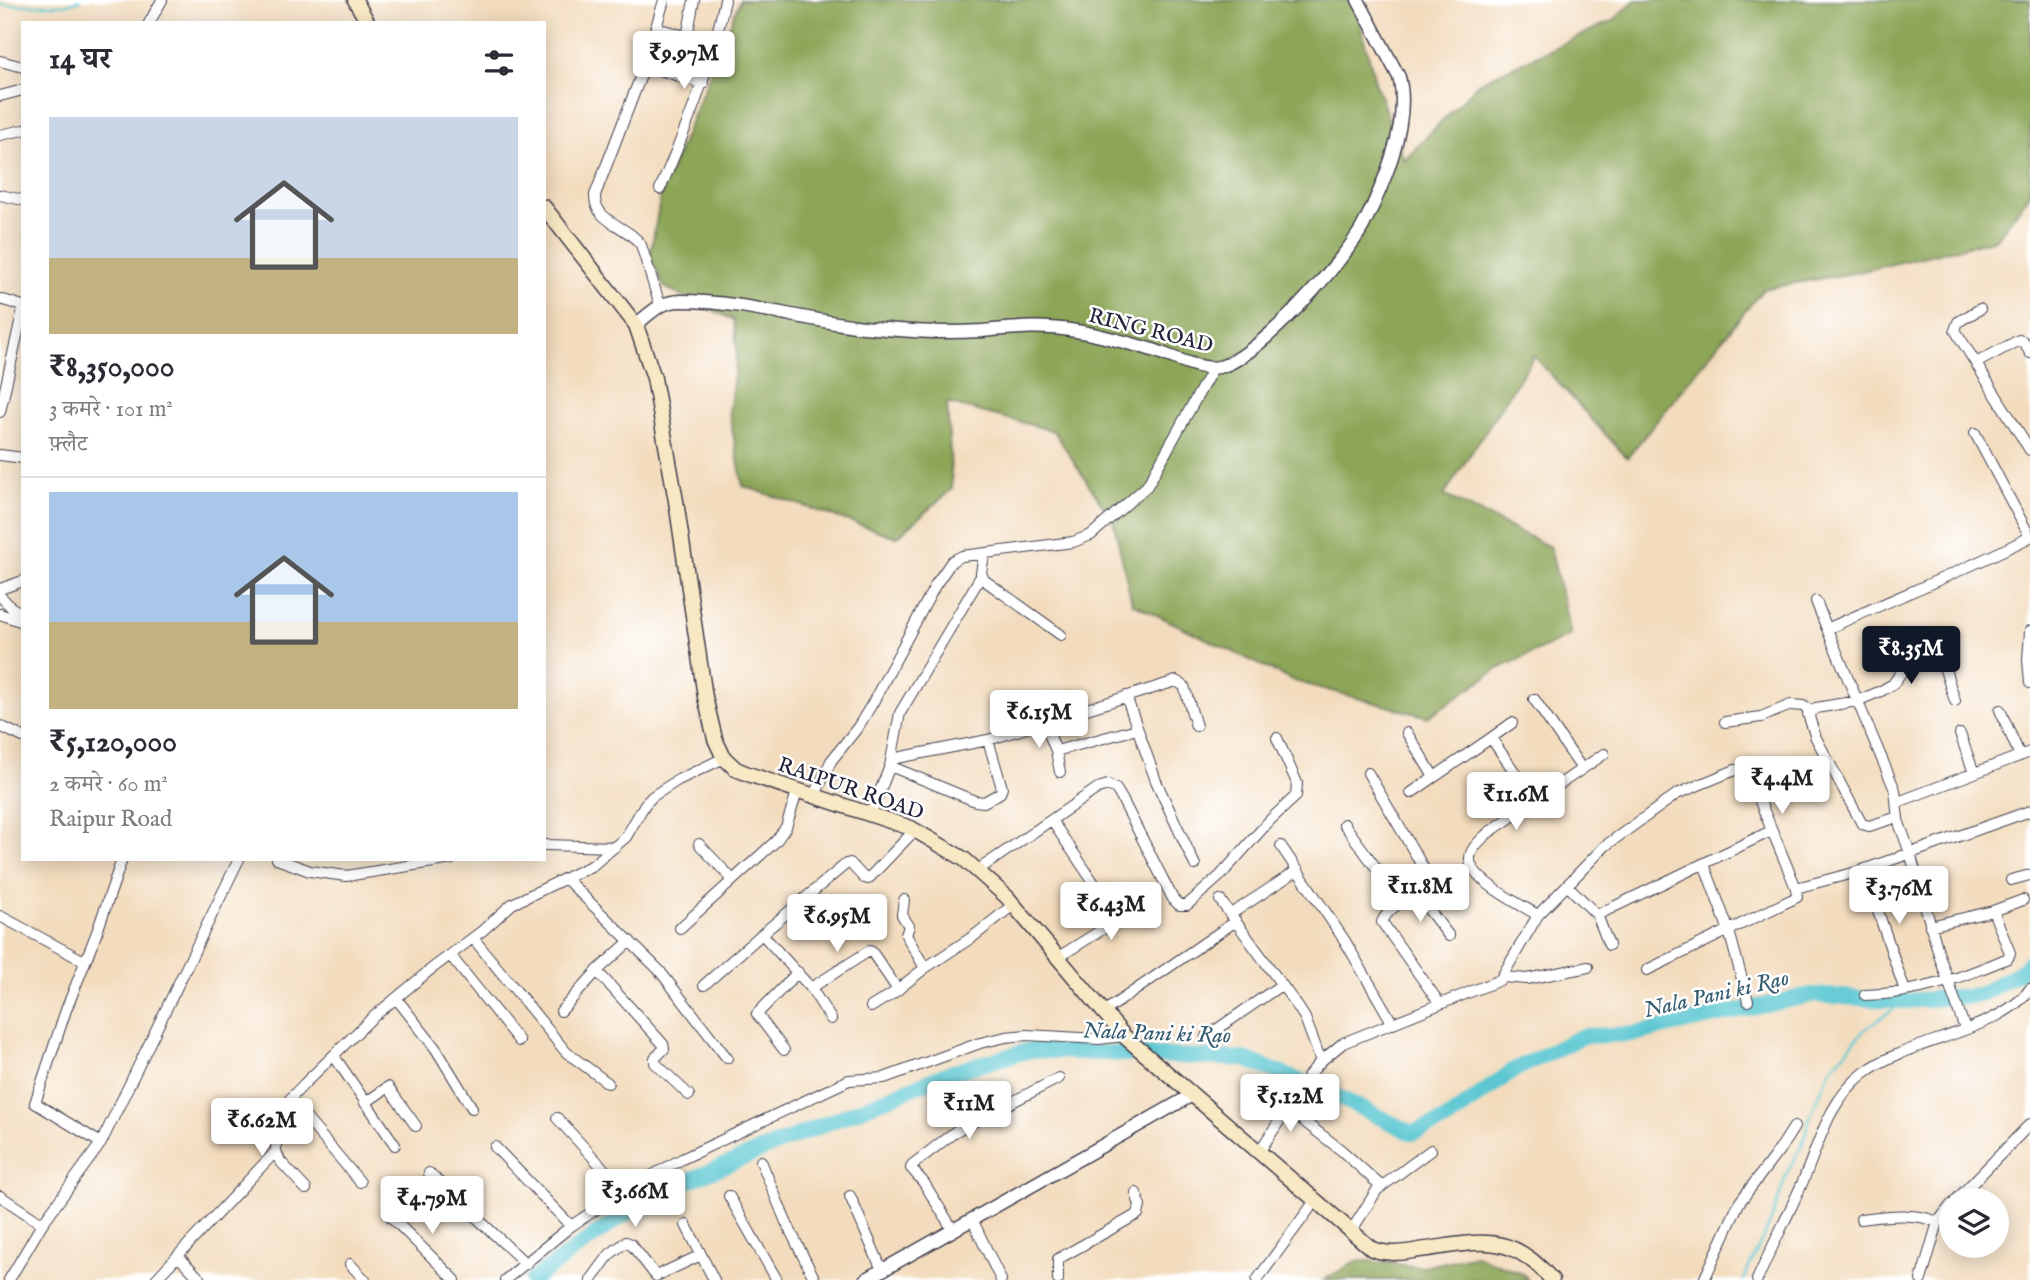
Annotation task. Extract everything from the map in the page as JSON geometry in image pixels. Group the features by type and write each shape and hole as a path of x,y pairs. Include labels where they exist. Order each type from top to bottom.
{"main road":[{"path":"355,0 367,21"},
{"path":"546,210 636,326 661,405 705,697 715,739 724,758"},
{"name":"RAIPUR ROAD","path":"724,758 736,769 748,774 797,792 871,813 915,830 978,870 1013,905 1102,1013 1127,1039 1371,1250 1389,1254 1497,1242 1524,1254 1552,1280"}],"street":[{"path":"150,21 162,0"},
{"path":"636,326 660,305 641,245 636,238 601,215 595,195 645,65 664,0"},
{"path":"687,37 694,0"},
{"path":"660,189 684,136 703,84 725,0"},
{"name":"RING ROAD","path":"660,305 680,301 723,304 851,327 887,330 947,332 1021,326 1051,327 1092,334 1213,368 1221,367 1247,352 1316,291 1360,233 1391,159 1403,113 1403,91 1399,77 1358,0"},
{"path":"657,28 715,45"},
{"path":"0,61 21,66"},
{"path":"645,65 703,84"},
{"path":"0,96 21,91"},
{"path":"0,135 18,132"},
{"path":"0,142 18,132"},
{"path":"0,195 21,200"},
{"path":"0,299 21,307"},
{"path":"1980,309 1958,322 1955,327 2029,448"},
{"path":"0,412 21,316"},
{"path":"1976,363 2019,340 2023,341 2030,353"},
{"path":"0,355 11,357"},
{"path":"814,797 831,761 872,704 946,568 962,556 1073,542 1091,535 1147,486 1213,368"},
{"path":"1827,629 1966,569 2030,537 1975,433"},
{"path":"0,455 21,458"},
{"path":"871,813 891,763 897,723 903,706 981,576 984,554"},
{"path":"981,576 1061,635"},
{"path":"0,589 21,582"},
{"path":"0,596 21,613"},
{"path":"1816,601 1895,790 1898,817 1930,926 1965,1029"},
{"path":"0,614 21,621"},
{"path":"2030,631 2030,683"},
{"path":"1725,722 1761,718 1791,705 1810,710 1857,701 1892,685 1903,670 1937,655 1942,660 1955,701"},
{"path":"891,763 988,740 1176,681 1184,686 1196,726"},
{"path":"1126,696 1156,781 1195,865"},
{"path":"1534,699 1581,768"},
{"path":"1810,710 1808,718 1811,726 1862,824 1869,826 1898,817"},
{"path":"1898,802 2025,754 2000,710"},
{"path":"1044,721 1056,751 1060,772"},
{"path":"1411,793 1512,723"},
{"path":"0,726 21,736"},
{"path":"1056,751 1137,729"},
{"path":"1407,733 1434,777"},
{"path":"1960,734 1974,773"},
{"path":"978,870 1098,788 1108,785 1113,786 1122,799 1173,899 1179,905 1187,905 1220,876 1270,820 1296,796 1297,783 1277,737"},
{"path":"1490,738 1534,800"},
{"path":"891,763 984,803 1000,793 1002,788 988,740"},
{"path":"1538,915 1484,880 1470,860 1478,842 1534,800 1604,754"},
{"path":"306,1189 280,1161 276,1151 279,1123 290,1099 372,1018 521,898 593,864 630,833 645,804 653,796 678,780 724,758"},
{"path":"1259,1152 1310,1074 1343,1043 1496,983 1503,977 1538,915 1605,846 1665,802 1693,786 1742,769 1749,775 1798,895 1795,899 1647,970"},
{"path":"1368,773 1429,874 1429,884 1401,902 1384,916 1382,922 1440,1004"},
{"path":"680,928 776,841 786,827 797,792"},
{"path":"1796,888 1864,870 2030,811"},
{"path":"1052,821 1098,889"},
{"path":"1345,824 1401,902"},
{"path":"704,985 846,864 850,863 864,878 869,878 915,830"},
{"path":"1597,915 1771,831"},
{"path":"699,844 732,879"},
{"path":"546,845 615,847"},
{"path":"1281,846 1345,941 1393,1024"},
{"path":"101,1143 35,1104 121,861"},
{"path":"9,1280 42,1224 101,1143 238,861"},
{"path":"282,861 310,871 346,876 440,861"},
{"path":"1704,864 1729,931 1748,1001"},
{"path":"1102,1013 1298,870"},
{"path":"1864,870 1905,991"},
{"path":"2011,880 2030,875"},
{"path":"566,879 671,985 727,1058"},
{"path":"1568,886 1597,915 1609,945"},
{"path":"1416,893 1449,936"},
{"path":"904,900 901,915 909,926 906,935 925,968"},
{"path":"1056,958 1149,900"},
{"path":"1220,900 1305,1018 1321,1061"},
{"path":"1930,926 2023,901"},
{"path":"871,1007 974,936 1013,905"},
{"path":"1865,995 1949,986 2010,957 1993,911"},
{"path":"0,916 84,961"},
{"path":"762,934 811,988 831,1019"},
{"path":"473,939 566,1052 608,1083"},
{"path":"561,1011 597,971 630,941"},
{"path":"811,988 871,951 898,990"},
{"path":"450,956 519,1041"},
{"path":"1503,977 1527,979 1588,967"},
{"path":"597,971 663,1044 664,1049 655,1058 655,1063 689,1095"},
{"path":"783,1050 757,1014 798,972"},
{"path":"1206,1037 1282,985"},
{"path":"1757,1280 1801,1186 1825,1122 1845,1092 1876,1065 1965,1029 2015,1004 2030,989"},
{"path":"396,998 436,1049 472,1108"},
{"path":"505,1280 571,1226 624,1191 682,1159 849,1080 891,1076 980,1043 1006,1037 1027,1035 1127,1039"},
{"path":"334,1056 395,1145"},
{"path":"953,1230 924,1183 911,1168 912,1165 956,1130 1059,1078"},
{"path":"365,1103 388,1087 416,1126"},
{"path":"865,1280 1192,1095"},
{"path":"290,1099 360,1182"},
{"path":"1289,1109 1381,1186"},
{"path":"557,1118 624,1191"},
{"path":"1968,1188 2030,1124"},
{"path":"1704,1280 1739,1203 1794,1127"},
{"path":"495,1147 571,1226"},
{"path":"1350,1233 1381,1186 1431,1150"},
{"path":"155,1280 276,1151"},
{"path":"761,1161 786,1222 815,1280"},
{"path":"429,1173 526,1264"},
{"path":"1058,1280 1058,1259 1138,1214 1140,1206 1136,1193"},
{"path":"0,1196 42,1224"},
{"path":"729,1196 776,1280"},
{"path":"850,1196 882,1270"},
{"path":"1257,1280 1315,1200"},
{"path":"388,1214 455,1280"},
{"path":"1861,1219 1908,1216 1938,1222 1921,1280"},
{"path":"972,1219 1001,1280"},
{"path":"686,1226 713,1280"},
{"path":"591,1280 610,1254 626,1242 631,1244 656,1276 701,1255"},
{"path":"178,1256 201,1280"},
{"path":"351,1264 365,1280"}],"green space":[{"path":"740,0 1354,0 1376,85 1404,160 1480,82 1614,20 1635,0 2030,0 2030,194 1996,239 1863,271 1763,289 1627,458 1534,356 1444,495 1550,547 1571,635 1496,670 1428,717 1294,681 1132,603 1114,523 1054,431 947,403 952,489 897,537 743,486 729,413 737,353 734,320 664,287 650,256 661,194"},
{"path":"1475,1255 1523,1274 1528,1280 1324,1280 1359,1260 1423,1267"}],"waterway":[{"path":"0,5 65,5 80,0"},
{"name":"Nala Pani ki Rao","path":"532,1280 651,1196 946,1074 1030,1050 1245,1059 1332,1094 1412,1133 1446,1120 1514,1070 1583,1036 1634,1034 1811,995 1905,1001 1979,995 2023,970 2030,961"},
{"path":"1743,1280 1772,1219 1787,1173 1802,1145 1810,1117 1830,1070 1865,1029 1905,1001"}]}
